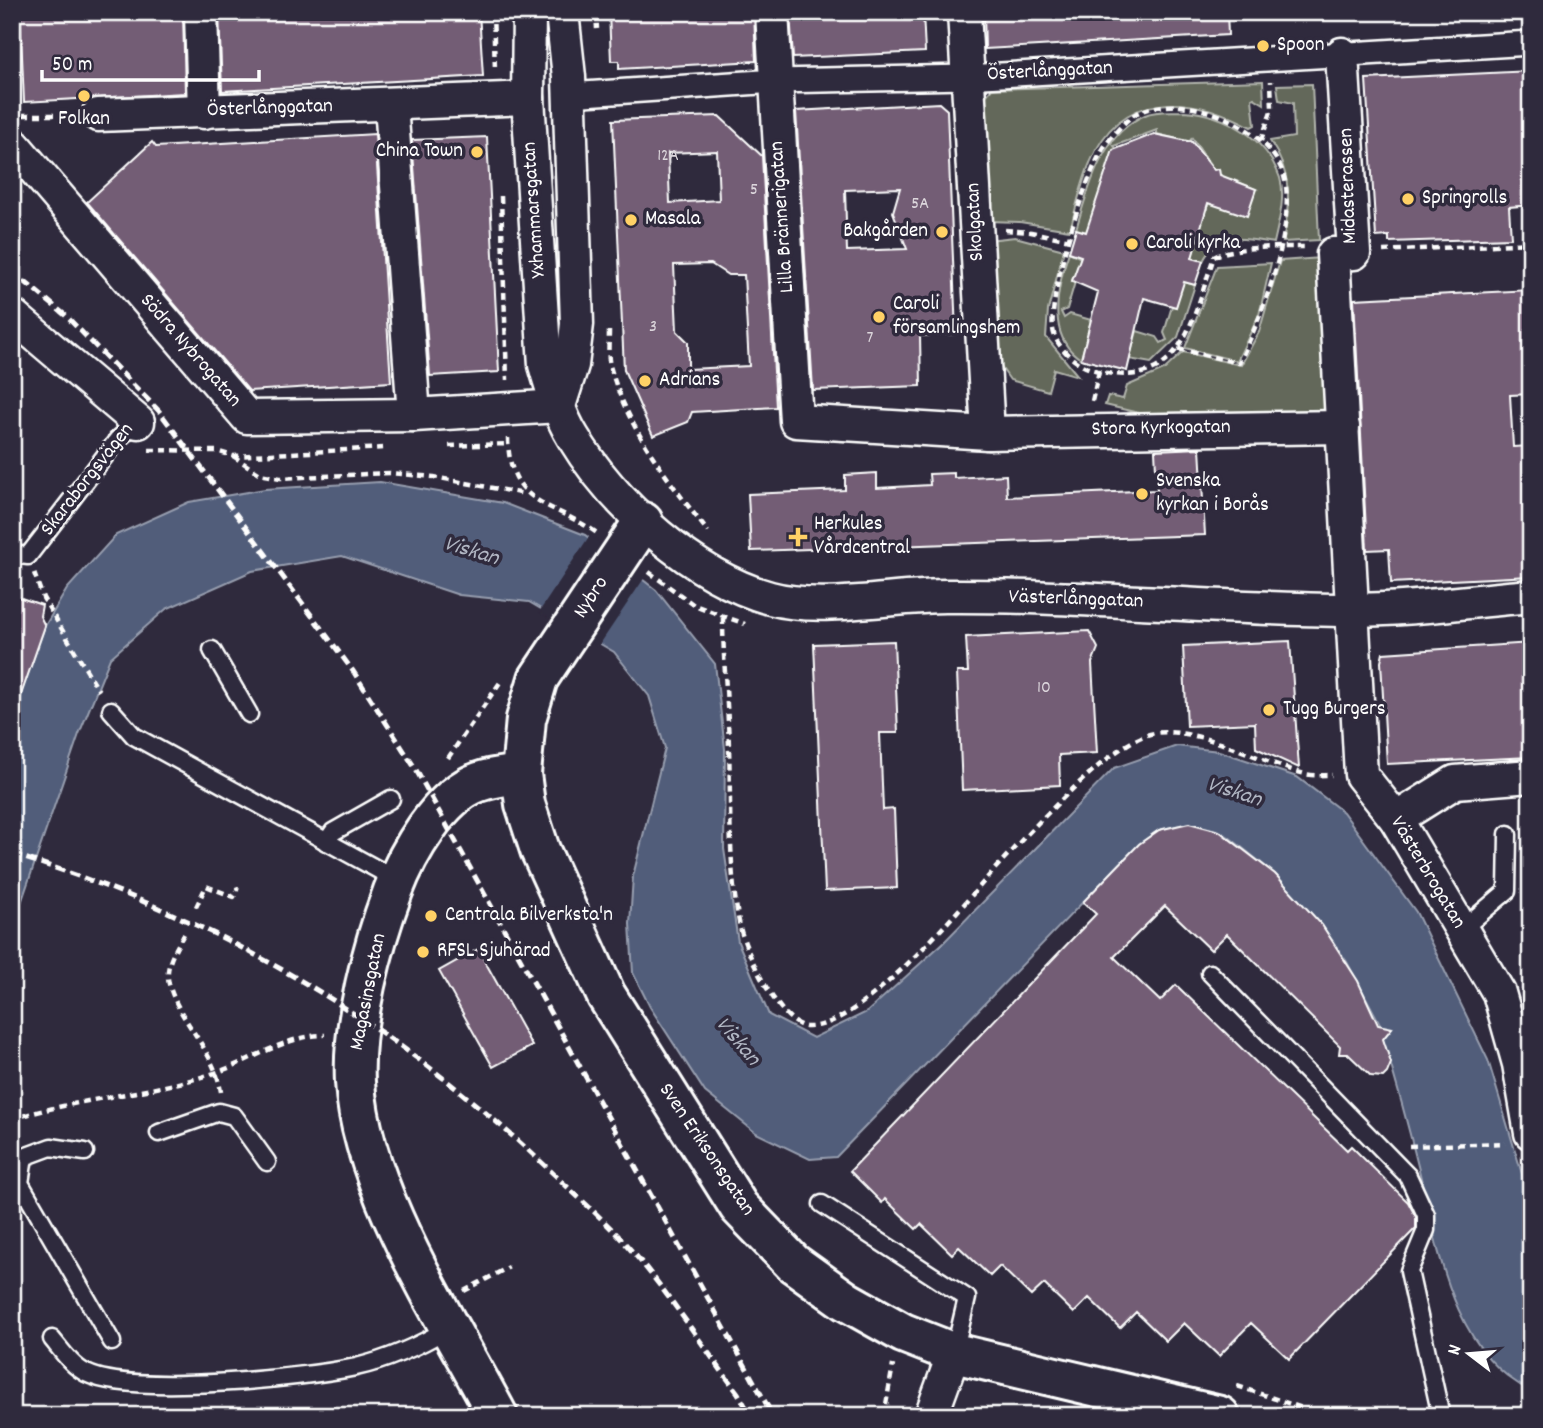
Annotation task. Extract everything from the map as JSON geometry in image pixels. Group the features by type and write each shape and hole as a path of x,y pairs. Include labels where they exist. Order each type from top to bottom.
{"street":[{"path":"201,12 204,111"},
{"name":"Yxhammarsgatan","path":"529,12 513,98 545,365 573,437 627,545"},
{"name":"Yxhammarsgatan","path":"559,406 572,365 577,324 569,95 562,12"},
{"name":"Lilla Brännerigatan","path":"772,12 796,421"},
{"name":"Skolgatan","path":"964,12 988,433"},
{"name":"Österlånggatan","path":"569,95 775,81 967,77 1531,43"},
{"name":"Midasterassen","path":"1342,54 1354,250 1333,254 1343,426"},
{"name":"Österlånggatan","path":"98,115 513,98"},
{"path":"391,105 414,415"},
{"name":"Södra Nybrogatan","path":"12,143 247,417 414,415 559,406"},
{"name":"Skaraborgsvägen","path":"12,315 138,422"},
{"name":"Stora Kyrkogatan","path":"796,421 988,433 1343,426"},
{"path":"1343,426 1361,775"},
{"name":"Västerlånggatan","path":"627,545 689,559 730,583 771,599 805,603 946,596 1351,610 1531,596"},
{"name":"Nybro","path":"561,645 627,545"},
{"name":"Sven Eriksonsgatan","path":"561,645 538,679 526,719 521,774 525,804 540,850 606,995 739,1207 793,1263 846,1301 903,1333 954,1353 1222,1399"},
{"name":"Magasinsgatan","path":"498,1416 389,1209 365,1142 355,1084 356,1046 371,962 397,880 416,842 456,794 479,782 521,774"},
{"name":"Västerbrogatan","path":"1361,775 1396,819 1499,993 1519,1064 1525,1138"},
{"path":"1396,819 1455,782 1531,776"},
{"path":"931,1416 954,1353"}],"lane":[{"name":"Skaraborgsvägen","path":"12,554 28,556 118,439 138,422"},
{"path":"212,650 249,715"},
{"path":"111,710 134,736 397,880"},
{"path":"326,842 333,832 391,799"},
{"path":"1461,930 1507,891 1508,834"},
{"path":"1210,973 1408,1176 1426,1215 1426,1230 1409,1271 1441,1416"},
{"path":"159,1133 199,1117 224,1113 234,1116 267,1162"},
{"path":"85,1152 51,1147 24,1157 20,1183 112,1342"},
{"path":"822,1204 967,1298 954,1353"},
{"path":"52,1339 84,1372 106,1380 148,1383 285,1378 358,1366 430,1339 451,1327"}],"path":[{"path":"493,12 513,98"},
{"path":"596,12 597,38"},
{"path":"1261,141 1272,108 1269,60"},
{"path":"1178,349 1239,363 1269,294 1279,248 1286,187 1276,161 1261,141 1217,113 1174,107 1136,114 1115,133 1102,150 1070,240 1052,309 1053,331 1065,352 1084,367 1111,375 1136,377 1158,367 1178,349 1213,257 1220,253 1279,248 1354,250 1531,243"},
{"path":"12,118 20,115 98,115"},
{"path":"443,446 508,444 501,192"},
{"path":"976,230 1031,232 1070,240"},
{"path":"609,327 610,366 627,413 667,479 708,533 668,587"},
{"path":"389,448 233,456 260,474 280,478 390,473 434,477 525,494"},
{"path":"43,598 111,710"},
{"path":"723,618 732,868 741,929 760,976 788,1019 805,1027 830,1022 863,1003 929,941 1032,829 1125,746 1146,735 1179,732 1308,774 1361,775"},
{"path":"444,765 503,678"},
{"path":"196,907 206,886 234,897 239,887"},
{"path":"184,934 170,960 168,979 218,1072 224,1113"},
{"path":"12,1119 87,1099 163,1087 218,1072 314,1035 330,1035 329,1048"},
{"path":"1408,1146 1525,1138"},
{"path":"1222,1399 1326,1416"}],"green space":[{"path":"1263,81 1264,104 1252,99 1255,125 1251,127 1228,116 1182,105 1160,105 1139,110 1120,121 1103,139 1090,163 1070,230 1020,222 987,221 978,105 992,89"},
{"path":"1312,84 1319,240 1283,242 1288,189 1283,165 1270,141 1294,137 1293,103 1279,100 1277,85"},
{"path":"1184,111 1214,117 1242,130 1274,163 1282,194 1274,243 1234,239 1217,245 1203,261 1192,258 1203,208 1207,209 1209,205 1205,203 1256,189 1231,179 1229,183 1214,170 1192,138 1189,142 1157,134 1157,130 1114,146 1118,150 1087,232 1076,229 1092,179 1107,148 1117,135 1149,113"},
{"path":"1015,237 1064,250 1048,310 1046,337 1078,376 1054,369 1048,391 1010,380 996,360 988,240"},
{"path":"1069,252 1083,259 1077,277 1074,276 1072,280 1075,282 1067,309 1061,312 1064,318 1070,314 1091,320 1081,359 1062,337 1058,324 1058,294"},
{"path":"1321,258 1329,411 1164,419 1105,405 1108,396 1123,399 1127,386 1164,370 1183,352 1241,365 1259,332 1280,261"},
{"path":"1271,263 1259,315 1237,361 1185,348 1217,266"},
{"path":"1180,283 1195,285 1178,337 1151,363 1129,359 1137,331 1157,337 1161,343 1167,340 1164,333 1172,306 1176,307"}],"water":[{"name":"Viskan","path":"380,482 503,503 585,535 656,590 715,664 725,749 724,849 738,942 769,1015 813,1038 867,1012 944,942 1114,768 1177,746 1219,751 1297,777 1343,812 1416,912 1488,1060 1531,1204 1531,1391 1505,1374 1483,1352 1466,1325 1453,1296 1442,1266 1383,1039 1386,1035 1347,962 1322,925 1275,874 1219,831 1189,823 1159,830 1139,844 836,1157 810,1159 756,1133 705,1092 650,1007 633,973 630,924 633,876 665,748 649,696 614,652 529,602 459,595 342,556 252,571 166,609 110,658 79,734 21,903 12,919 12,719 45,626 67,589 116,535 189,502 265,489"}],"pier":[{"path":"590,535 645,577 598,647 539,612"}],"building":[{"path":"20,12 183,12 185,93 24,102"},
{"path":"219,12 479,12 483,76 222,91"},
{"path":"609,12 754,12 756,61 619,69 619,61 611,61"},
{"path":"790,12 923,12 925,52 793,58"},
{"path":"984,12 1227,12 1228,35 985,49"},
{"path":"1531,71 1531,205 1509,207 1511,238 1389,242 1389,236 1376,237 1366,79"},
{"path":"939,103 947,110 956,334 920,336 921,386 813,390 796,111","holes":["900,188 893,212 907,249 847,251 845,190"]},
{"path":"719,116 762,156 776,407 692,412 688,422 653,436 624,370 613,120","holes":["717,151 719,200 670,203 668,153","711,264 728,275 744,275 749,366 688,369 688,342 677,331 674,265"]},
{"path":"375,134 391,382 249,391 87,202 152,142 156,147"},
{"name":"Caroli kyrka","path":"1154,134 1192,142 1214,170 1219,169 1220,175 1256,189 1247,216 1208,203 1192,258 1203,261 1195,285 1184,282 1176,307 1144,298 1127,371 1081,359 1098,292 1072,281 1081,256 1069,252 1076,229 1086,232 1113,150"},
{"path":"487,137 499,372 430,376 412,140"},
{"path":"1531,290 1531,394 1510,395 1513,447 1531,446 1531,576 1391,583 1389,549 1367,550 1354,299"},
{"path":"1200,448 1205,535 751,551 748,494 845,490 845,475 877,473 877,488 930,485 929,474 954,473 954,478 1006,475 1007,497 1157,490 1155,450"},
{"path":"12,595 42,605 40,616 45,626 16,709 12,708"},
{"path":"1089,631 1098,648 1092,663 1097,753 1059,755 1060,785 962,790 957,672 968,672 966,637"},
{"path":"894,641 898,733 880,733 883,810 894,809 897,888 825,891 814,644"},
{"path":"1290,641 1299,768 1256,748 1255,723 1187,726 1183,646"},
{"path":"1531,643 1531,757 1387,764 1381,662 1383,653"},
{"path":"1189,823 1219,831 1275,874 1322,925 1358,981 1378,1025 1392,1028 1383,1039 1391,1063 1387,1073 1383,1077 1371,1076 1348,1054 1339,1054 1340,1046 1227,934 1211,950 1165,906 1114,957 1160,1001 1176,985 1347,1150 1351,1146 1408,1202 1416,1217 1416,1228 1289,1359 1251,1323 1219,1356 1184,1323 1166,1341 1136,1312 1120,1328 1089,1298 1074,1313 1044,1284 1031,1296 1000,1266 990,1276 959,1247 952,1254 921,1224 916,1229 885,1199 882,1203 850,1171 1096,914 1083,902 1139,844 1159,830"},
{"path":"478,949 532,1046 493,1067 439,971"}],"railway":[{"path":"12,271 65,315 159,411 353,671 415,768 773,1416"},
{"path":"12,854 165,911 236,945 305,983 371,1025 435,1072 497,1123 623,1241 682,1316 738,1393 751,1416"}],"place":[{"name":"Spoon","path":"1263,46"},
{"name":"Folkan","path":"84,96"},
{"name":"China Town","path":"477,152"},
{"name":"Springrolls","path":"1408,199"},
{"name":"Masala","path":"631,220"},
{"name":"Bakgården","path":"942,232"},
{"name":"Caroli kyrka","path":"1132,244"},
{"name":"Caroli församlingshem","path":"879,317"},
{"name":"Adrians","path":"645,381"},
{"name":"Svenska kyrkan i Borås","path":"1142,494"},
{"name":"Herkules Vårdcentral","path":"798,537"},
{"name":"Tugg Burgers","path":"1269,710"},
{"name":"Centrala Bilverksta'n","path":"431,916"},
{"name":"RFSL Sjuhärad","path":"423,952"}]}
